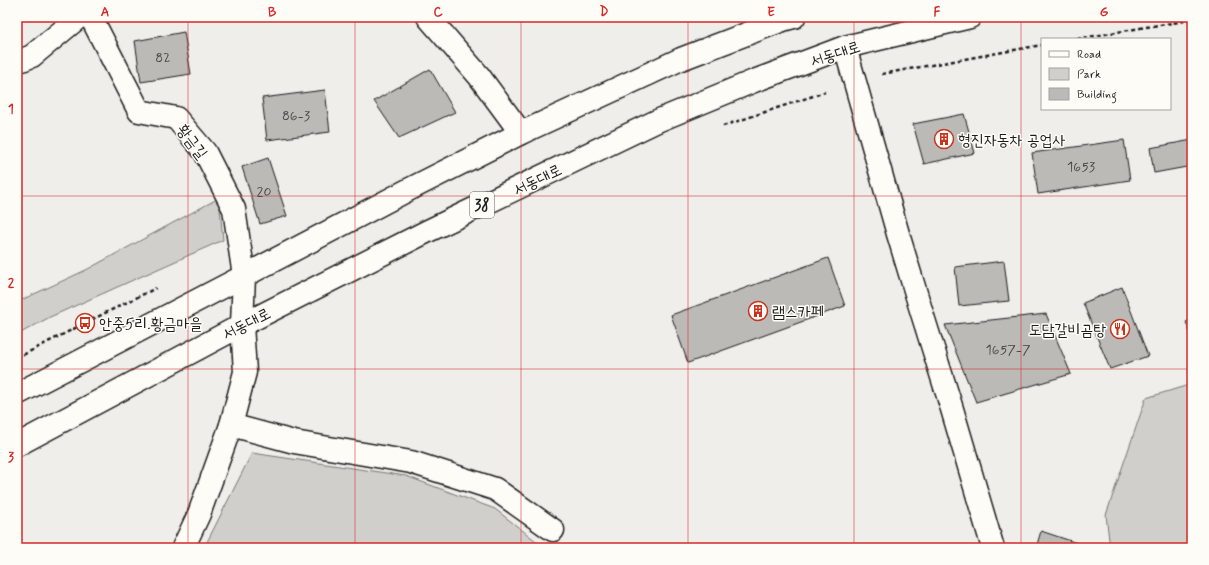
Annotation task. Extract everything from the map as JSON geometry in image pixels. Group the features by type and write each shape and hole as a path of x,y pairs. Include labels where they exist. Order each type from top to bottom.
{"main road":[{"path":"17,62 32,56 79,17"},
{"name":"황금길","path":"91,17 139,111 176,118 204,152 234,209 244,276"},
{"path":"428,17 479,76 520,133"},
{"name":"서동대로","path":"17,445 242,325 428,231 657,121 754,81 845,48 970,17"},
{"path":"17,394 520,133 681,59 788,18"},
{"path":"845,48 902,249 952,409 993,548"},
{"path":"183,548 199,514 231,425 245,372 242,325 244,276"},
{"path":"231,425 294,442 411,462 495,489 553,530"}],"path":[{"path":"1082,38 1146,26 1192,20"},
{"path":"880,75 1041,45"},
{"path":"723,126 825,92"},
{"path":"17,358 161,286"}],"green space":[{"path":"219,198 223,240 50,317 17,335 17,302 86,270"},
{"path":"1192,384 1192,548 1110,548 1106,515 1146,398"},
{"path":"252,453 406,476 495,509 545,548 204,548"}],"building":[{"path":"184,32 191,74 141,82 135,41"},
{"path":"430,69 455,112 399,138 374,101"},
{"path":"325,90 330,132 267,140 262,98"},
{"name":"형진자동차 공업사","path":"964,114 975,153 924,164 913,124"},
{"path":"1124,140 1130,180 1038,194 1032,153"},
{"path":"1192,140 1192,166 1154,173 1150,148"},
{"path":"268,158 287,216 260,224 242,167"},
{"name":"램스카페","path":"828,258 845,306 688,363 671,315"},
{"path":"1004,261 1009,301 959,306 955,267"},
{"path":"1122,287 1148,356 1110,369 1083,303"},
{"path":"1046,314 1071,374 976,402 945,325"},
{"path":"1192,319 1192,338 1186,322"},
{"path":"1041,531 1092,548 1036,548"}],"place":[{"name":"형진자동차 공업사","path":"944,139"},
{"name":"램스카페","path":"758,311"},
{"name":"안중5리.황금마을","path":"85,323"},
{"name":"도담갈비곰탕","path":"1120,329"}]}
